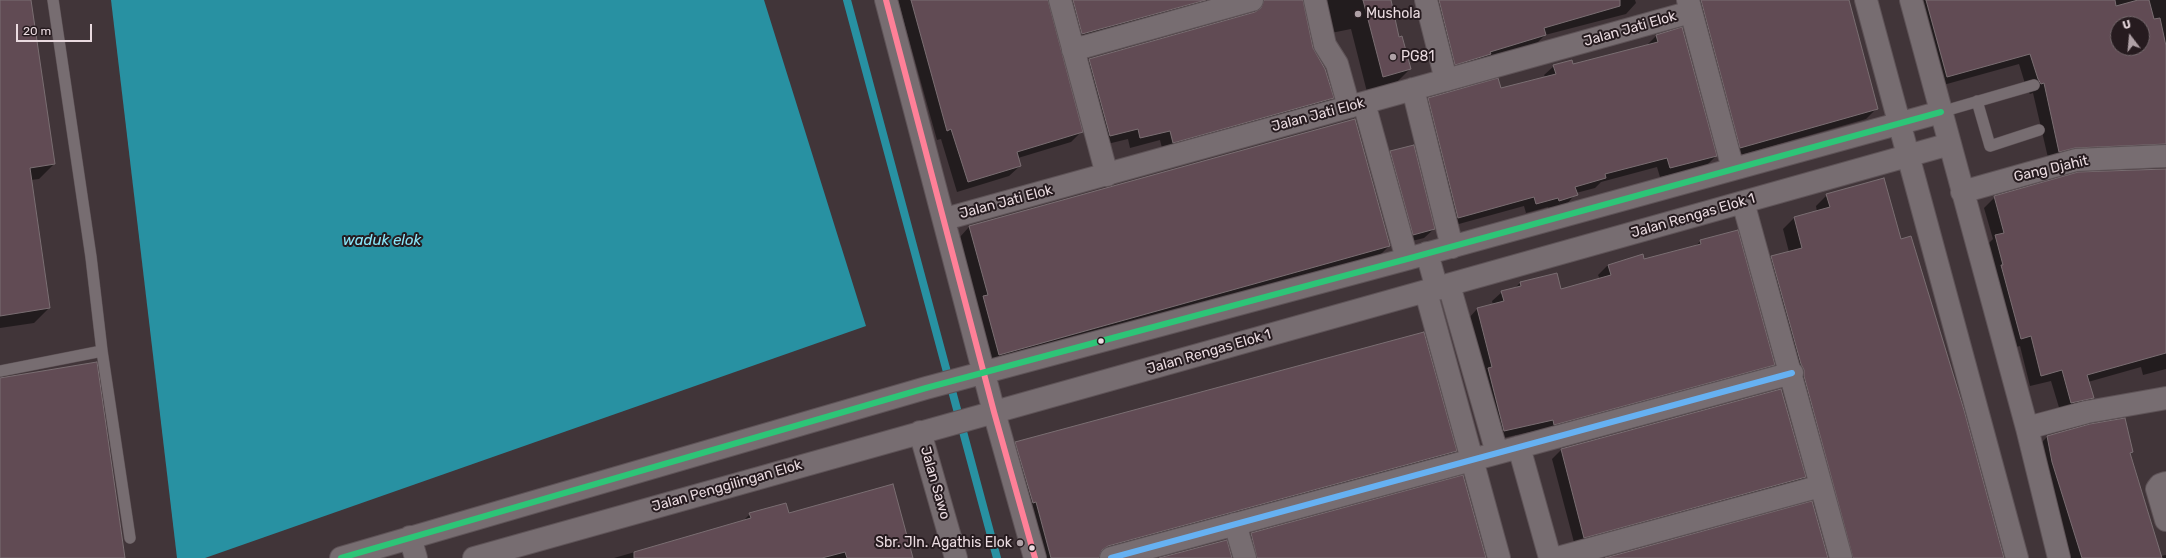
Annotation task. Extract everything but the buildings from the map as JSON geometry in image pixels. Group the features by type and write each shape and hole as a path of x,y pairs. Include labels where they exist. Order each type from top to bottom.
{"street":[{"path":"886,0 945,219 987,413 1035,558"},
{"path":"1060,0 1107,175"},
{"path":"1073,50 1252,0"},
{"path":"1315,0 1325,45 1337,64 1352,106 1417,256 1438,288 1497,453"},
{"path":"1426,0 1446,80"},
{"path":"1866,0 2016,558"},
{"path":"1911,0 2027,428 2059,558"},
{"path":"1690,6 1733,169"},
{"name":"Jalan Jati Elok","path":"945,219 1446,80 1690,6"},
{"path":"1413,89 1452,247"},
{"path":"341,558 385,552 410,537 926,388 1452,247 1941,112"},
{"name":"Jalan Rengas Elok 1","path":"987,413 1950,144"},
{"name":"Gang Djahit","path":"1962,192 2076,160 2166,156"},
{"path":"1743,202 1792,373 1841,558"},
{"path":"1438,288 1472,460 1499,558"},
{"path":"1111,558 1792,373"},
{"path":"2027,428 2087,412 2166,398"},
{"name":"Jalan Penggilingan Elok","path":"474,558 987,413"},
{"name":"Jalan Sawo","path":"929,429 956,558"},
{"path":"1519,447 1550,558"},
{"path":"2166,483 2160,485 2157,489 2166,520"},
{"path":"1557,558 1821,486"},
{"path":"1235,524 1244,558"},
{"path":"410,537 416,558"}],"lane":[{"path":"53,0 91,257 102,351 130,538"},
{"path":"1941,112 2034,85"},
{"path":"1977,101 1990,146 2039,130"},
{"path":"0,370 102,351"}],"water":[{"name":"waduk elok","path":"111,0 764,0 866,326 205,558 177,558"}],"waterway":[{"path":"847,0 997,558"}],"transit line":[{"path":"886,0 994,412 1035,558"},
{"path":"341,558 926,388 1407,259 1941,112"},
{"path":"1111,558 1792,373"}],"place":[{"name":"Mushola","path":"1358,14"},
{"name":"PG81","path":"1393,57"},
{"name":"Sbr. Jln. Agathis Elok","path":"1020,543"}]}
